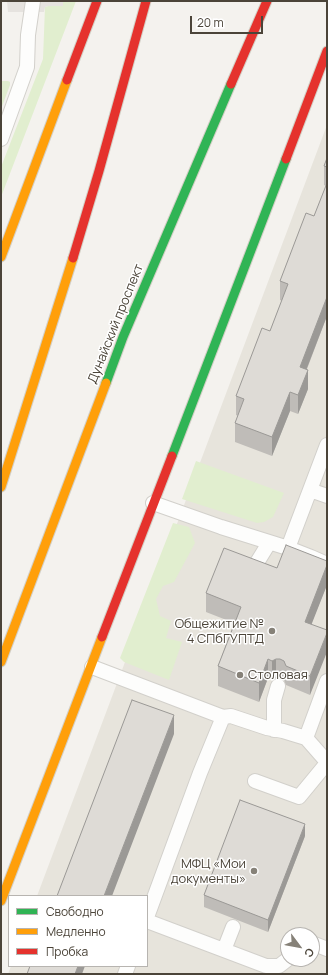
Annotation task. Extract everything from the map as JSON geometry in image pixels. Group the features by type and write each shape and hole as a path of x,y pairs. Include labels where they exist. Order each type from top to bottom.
{"main road":[{"path":"1,257 97,1"},
{"path":"1,487 60,302 97,178 146,1"},
{"name":"Дунайский проспект","path":"1,662 123,337 267,1"},
{"path":"1,901 327,51"}],"lane":[{"path":"1,139 28,67 28,35 33,1"},
{"path":"288,548 327,445"},
{"path":"310,490 327,496"},
{"path":"153,503 269,543 288,548 327,564"},
{"path":"253,569 269,543"},
{"path":"92,667 223,718 231,716 274,730 283,731 306,738 327,763 299,797 255,781"},
{"path":"306,738 327,681"},
{"path":"274,730 274,700 278,686"},
{"path":"148,914 200,773 223,718"},
{"path":"148,921 266,966 280,965"},
{"path":"224,950 233,927"}],"shaded area":[{"path":"7,1 63,1 63,6 48,6 45,7 44,12 8,12"},
{"path":"327,125 327,974 8,974 11,967 148,967 148,895 37,895"}],"green space":[{"path":"63,1 76,1 1,197 1,167 43,59 45,7 63,6"},
{"path":"1,81 8,81 10,82 10,85 1,109"},
{"path":"196,461 284,493 273,517 264,522 257,523 182,499"},
{"path":"173,523 189,527 195,543 174,582 163,586 156,599 160,616 171,621 166,638 182,642 169,680 124,662 120,658"}],"building":[{"path":"327,158 327,167 324,166"},
{"path":"327,183 327,297 300,367 308,370 298,395 290,392 272,437 235,423 244,399 236,396 262,328 270,331 288,284 280,281 306,213 314,216"},
{"name":"Общежитие № 4 СПбГУПТД","path":"286,545 327,561 327,565 305,622 327,630 327,633 310,676 286,666 284,661 280,659 272,661 268,659 259,683 218,666 241,607 206,593 224,548 277,568"},
{"path":"132,700 174,715 104,895 57,895"},
{"name":"МФЦ «Мои документы»","path":"240,800 305,824 268,920 204,895"},
{"path":"30,967 78,967 75,974 27,974"}],"traffic: fast":[{"path":"106,383 123,337 231,84"},
{"path":"172,456 286,159"}],"traffic: slow":[{"path":"1,257 67,80"},
{"path":"1,487 73,258"},
{"path":"1,662 106,383"},
{"path":"1,901 102,637"}],"traffic: jam":[{"path":"67,80 97,1"},
{"path":"73,258 99,171 146,1"},
{"path":"231,84 267,1"},
{"path":"286,159 327,51"},
{"path":"102,637 172,456"}],"place":[{"name":"Общежитие № 4 СПбГУПТД","path":"272,631"},
{"name":"Столовая","path":"240,675"},
{"name":"МФЦ «Мои документы»","path":"254,871"}]}
